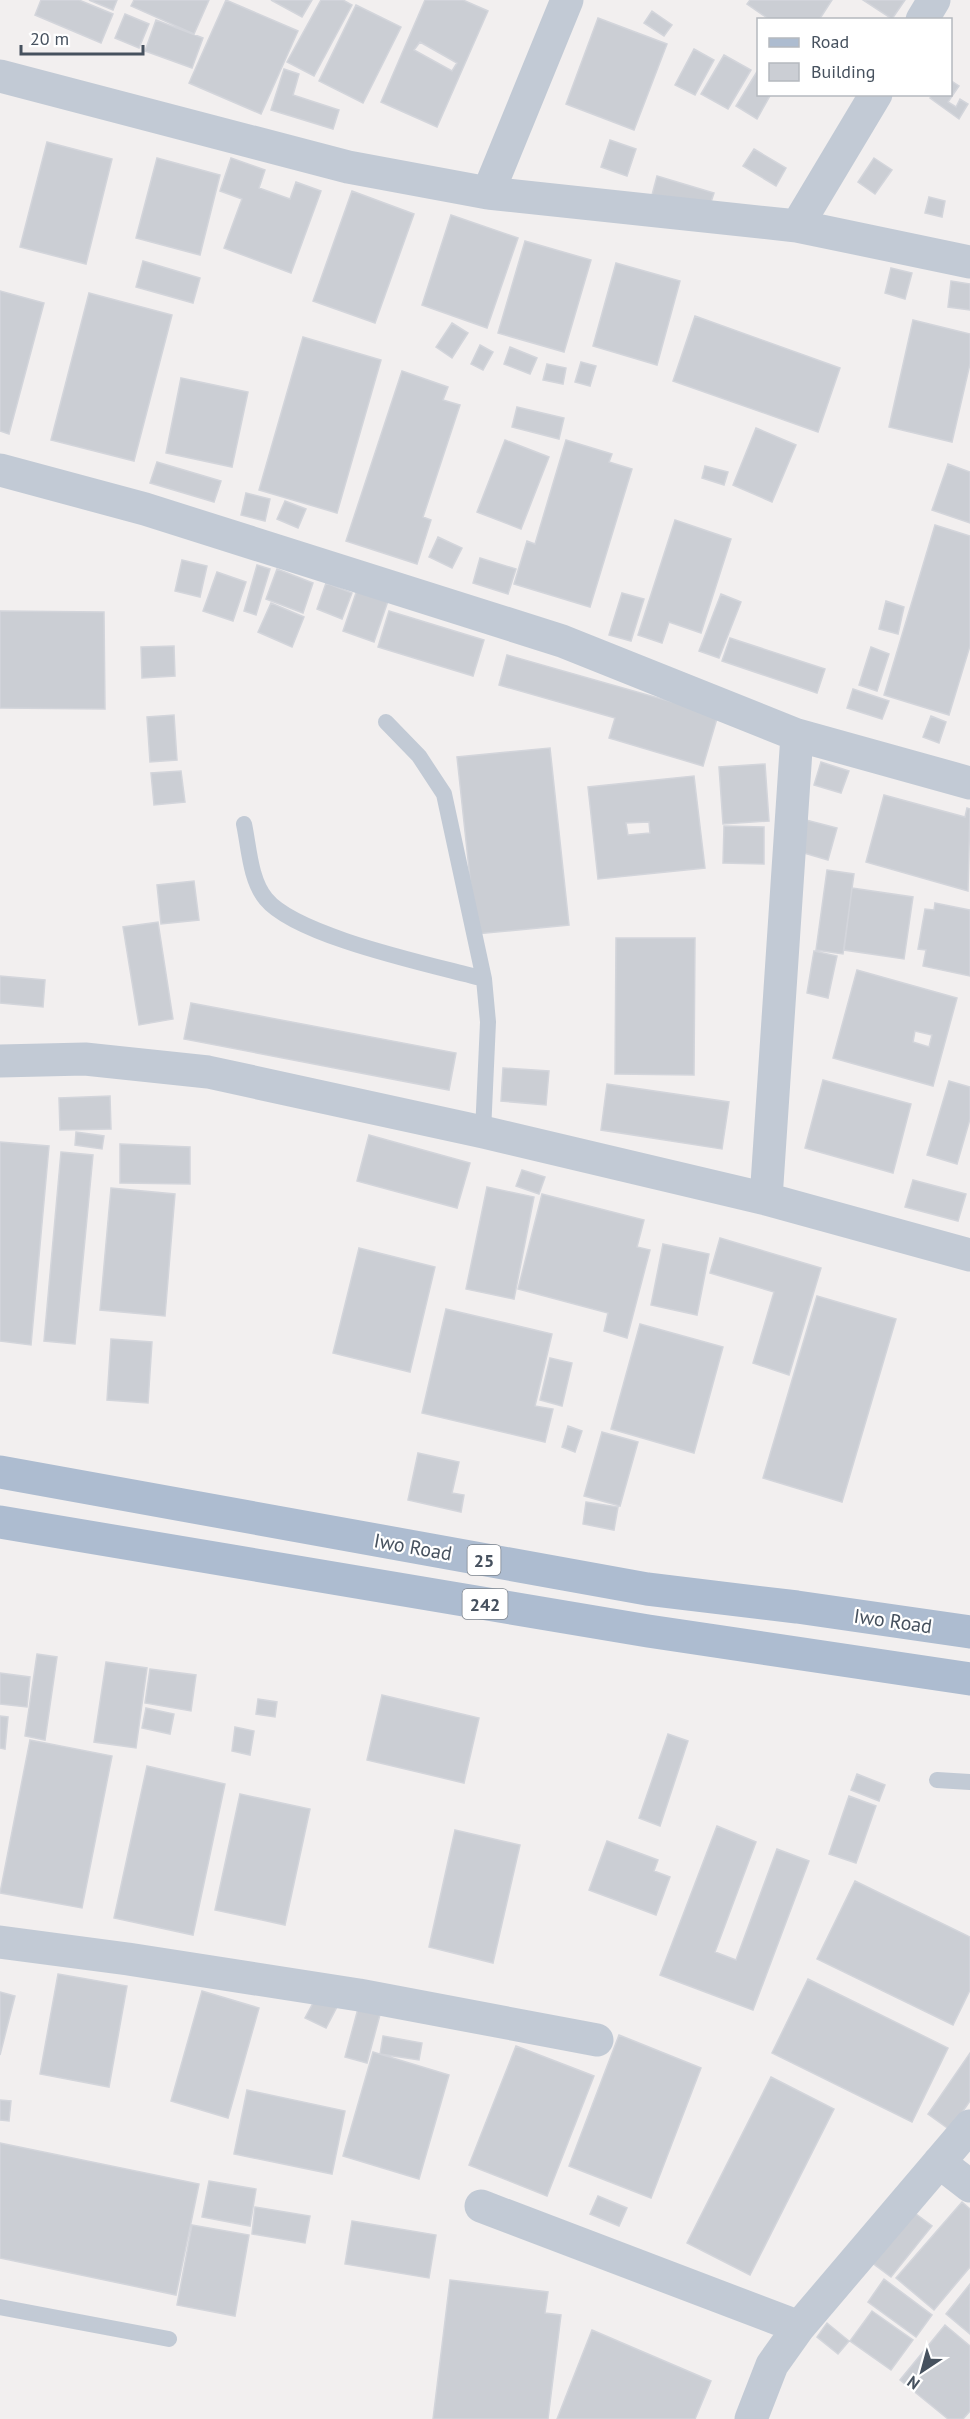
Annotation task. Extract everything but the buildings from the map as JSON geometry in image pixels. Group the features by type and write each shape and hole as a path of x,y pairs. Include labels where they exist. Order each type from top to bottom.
{"main road":[{"name":"Iwo Road","path":"0,1472 647,1589 797,1607 970,1632"},
{"name":"242","path":"0,1522 648,1631 970,1680"},
{"path":"647,1589 648,1631"}],"street":[{"path":"488,193 567,0"},
{"path":"923,18 934,0"},
{"path":"0,76 348,167 488,193 797,225 970,262"},
{"path":"797,225 875,96"},
{"path":"0,470 145,509 562,641 797,735 970,783"},
{"path":"766,1199 797,735"},
{"path":"0,1061 85,1059 208,1072 483,1132 766,1199 970,1255"},
{"path":"0,1942 128,1959 358,1995 597,2040"},
{"path":"751,2419 772,2365 799,2327 970,2126"},
{"path":"939,2162 970,2186"},
{"path":"481,2206 799,2327"}],"lane":[{"path":"386,722 419,756 444,794 484,979 488,1022 483,1132"},
{"path":"244,824 255,877 265,898 282,914 301,925 356,943 484,979"},
{"path":"937,1780 970,1782"},
{"path":"0,2307 169,2339"}]}
